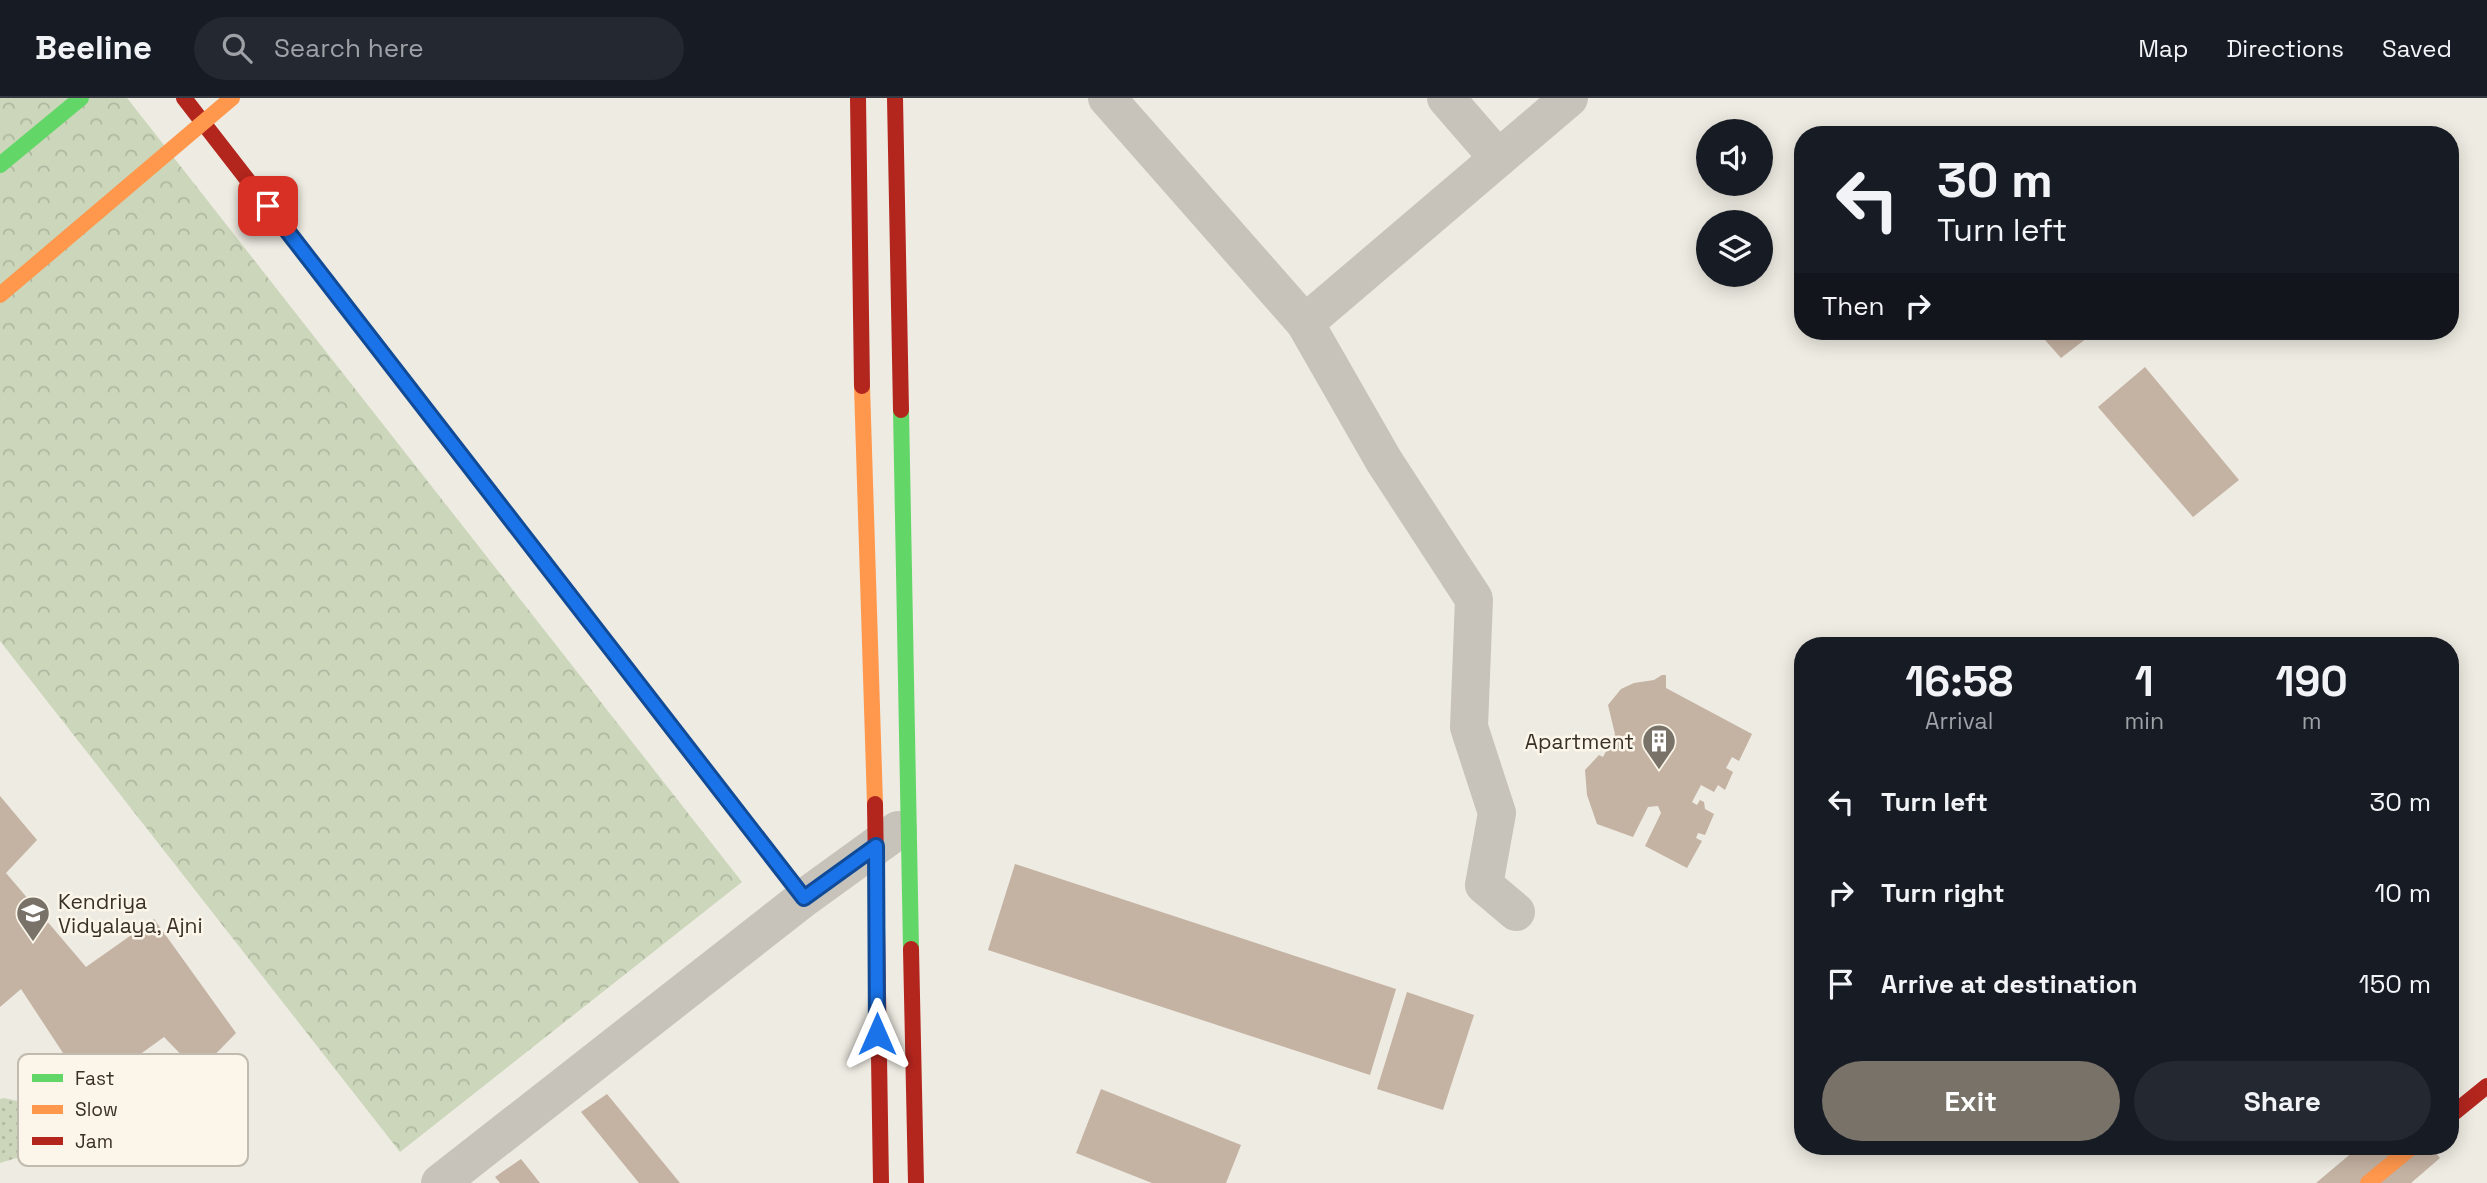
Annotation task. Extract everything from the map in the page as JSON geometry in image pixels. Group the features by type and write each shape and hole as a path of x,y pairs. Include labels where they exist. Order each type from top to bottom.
{"main road":[{"path":"0,164 81,98"},
{"path":"184,98 804,898"},
{"path":"0,295 232,98"},
{"path":"858,98 863,500 876,846 881,1183"},
{"path":"895,98 916,1183"},
{"path":"2459,1109 2487,1086"},
{"path":"2368,1183 2402,1155"}],"street":[{"path":"1107,98 1305,323 1384,461 1474,599 1469,727 1497,813 1484,885 1516,912"},
{"path":"1446,98 1498,158"},
{"path":"1305,323 1569,98"},
{"path":"440,1183 804,898 908,822"}],"green space":[{"path":"0,98 127,98 742,882 400,1152 0,641"},
{"path":"0,1099 18,1101 18,1158 0,1163"}],"building":[{"path":"2045,340 2084,340 2061,358"},
{"path":"2145,367 2239,480 2193,517 2098,407"},
{"name":"Apartment","path":"1666,675 1666,688 1752,734 1739,761 1732,757 1726,768 1733,772 1725,790 1718,785 1714,792 1701,785 1692,802 1697,805 1700,800 1704,802 1705,809 1714,814 1705,835 1698,833 1696,838 1702,841 1687,868 1645,846 1661,813 1658,806 1648,807 1633,837 1597,824 1587,795 1585,770 1599,755 1603,757 1615,734 1608,705 1621,689 1634,683 1654,680"},
{"name":"Kendriya Vidyalaya, Ajni","path":"0,796 37,840 6,873 86,967 154,919 236,1033 216,1054 181,1054 164,1037 140,1054 64,1054 21,989 0,1007"},
{"path":"1015,864 1396,989 1370,1075 988,950"},
{"path":"1407,992 1474,1015 1443,1110 1377,1089"},
{"path":"1101,1089 1241,1145 1226,1183 1152,1183 1076,1153"},
{"path":"607,1094 680,1183 639,1183 581,1112"},
{"path":"2349,1155 2438,1155 2440,1158 2411,1183 2316,1183"},
{"path":"521,1159 540,1183 500,1183 495,1177"}],"traffic: fast":[{"path":"0,165 81,98"},
{"path":"901,410 911,949"},
{"path":"460,454 672,728"}],"traffic: slow":[{"path":"0,295 232,98"},
{"path":"862,386 875,804"},
{"path":"2368,1183 2402,1155"}],"traffic: jam":[{"path":"184,98 460,454"},
{"path":"858,98 862,386"},
{"path":"895,98 901,410"},
{"path":"672,728 804,898"},
{"path":"875,804 881,1183"},
{"path":"911,949 916,1183"},
{"path":"2459,1109 2487,1086"}],"place":[{"name":"Apartment","path":"1659,771"},
{"name":"Kendriya Vidyalaya, Ajni","path":"33,943"}],"route":[{"path":"268,206 804,898 876,846 877,1034"}]}
